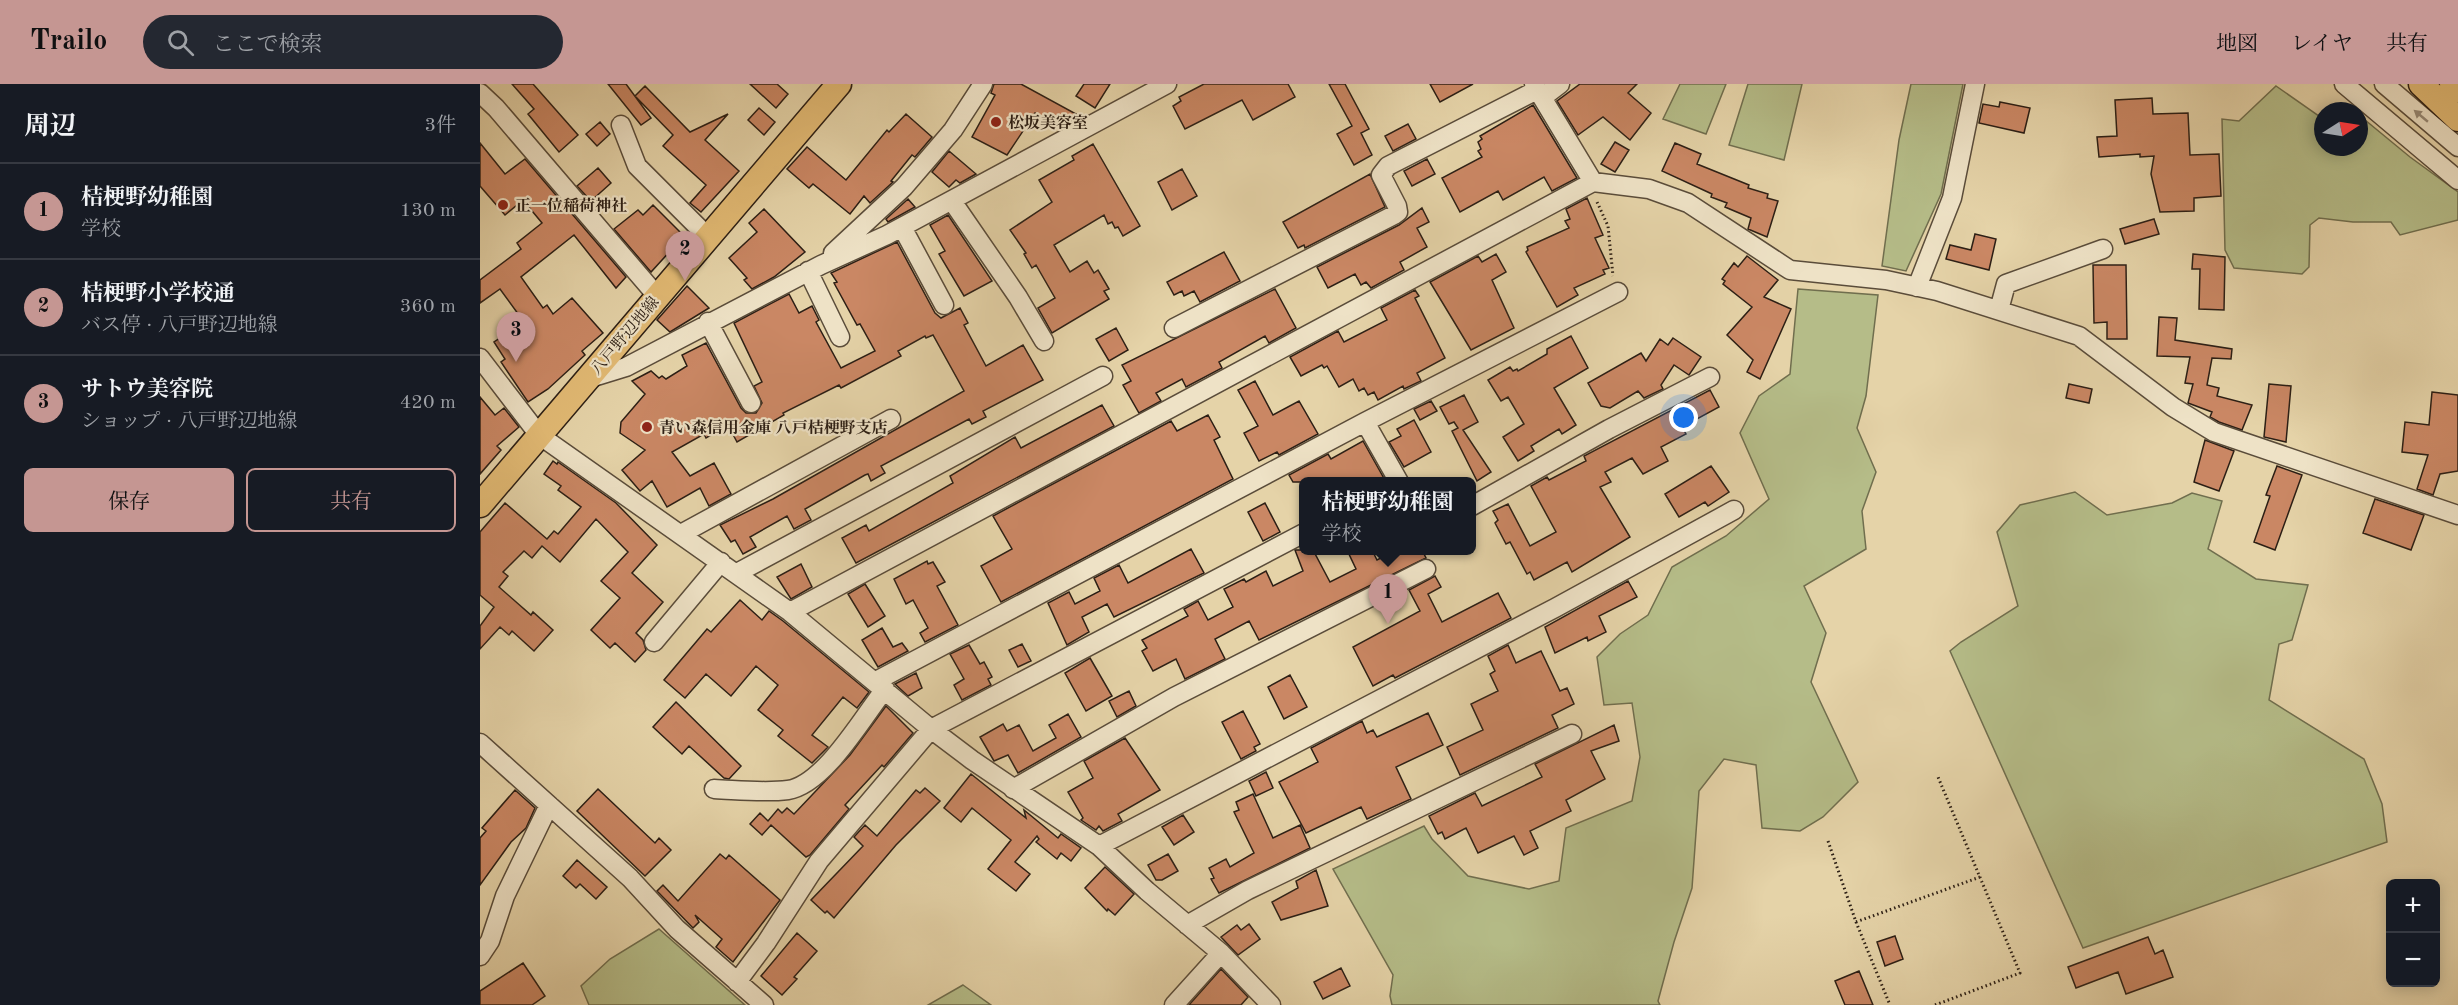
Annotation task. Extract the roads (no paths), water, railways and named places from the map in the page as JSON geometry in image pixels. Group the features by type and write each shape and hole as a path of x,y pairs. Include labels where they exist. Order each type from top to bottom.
{"main road":[{"name":"八戸野辺地線","path":"480,505 839,84"},
{"path":"2421,84 2458,120"},
{"path":"2452,84 2458,90"}],"street":[{"path":"814,268 904,187 953,130 983,84"},
{"path":"587,379 626,367 814,268 952,201 1167,84"},
{"path":"1174,328 1398,212 1382,175 1388,166 1538,90 1560,84"},
{"path":"1917,287 1952,198 1975,84"},
{"path":"2344,84 2458,180"},
{"path":"2384,84 2458,147"},
{"path":"1538,90 1593,182"},
{"path":"480,93 496,108 657,296"},
{"path":"621,125 637,166 708,237"},
{"path":"790,612 1593,182 1649,189 1688,203 1790,270 1886,280 1917,287 2079,336 2173,407 2214,432 2458,515"},
{"path":"952,201 1018,297 1044,341"},
{"path":"902,226 944,305"},
{"path":"1999,310 2006,284 2103,249"},
{"path":"814,268 840,337"},
{"path":"714,789 790,790 811,781 828,764 880,685 1365,422 1618,292"},
{"path":"708,322 751,403"},
{"path":"480,358 539,435 722,562 790,612 931,729 1013,789 1100,846 1221,953 1271,1005"},
{"path":"737,573 1103,376"},
{"path":"1476,504 1609,429 1710,378"},
{"path":"681,534 891,419"},
{"path":"1365,422 1396,477"},
{"path":"1100,846 1555,608 1734,510"},
{"path":"737,982 766,944 819,861 931,729 1299,536"},
{"path":"654,642 722,562"},
{"path":"1013,789 1174,697 1426,569"},
{"path":"1187,925 1248,890 1572,734"},
{"path":"480,743 764,1005"},
{"path":"480,956 490,941 506,896 549,805"},
{"path":"1174,1005 1221,953"}],"place":[{"name":"松坂美容室","path":"996,122"},
{"name":"正一位稲荷神社","path":"503,205"},
{"name":"桔梗野小学校通","path":"685,281"},
{"name":"サトウ美容院","path":"516,362"},
{"name":"青い森信用金庫 八戸桔梗野支店","path":"647,427"},
{"name":"桔梗野幼稚園","path":"1388,624"}]}
